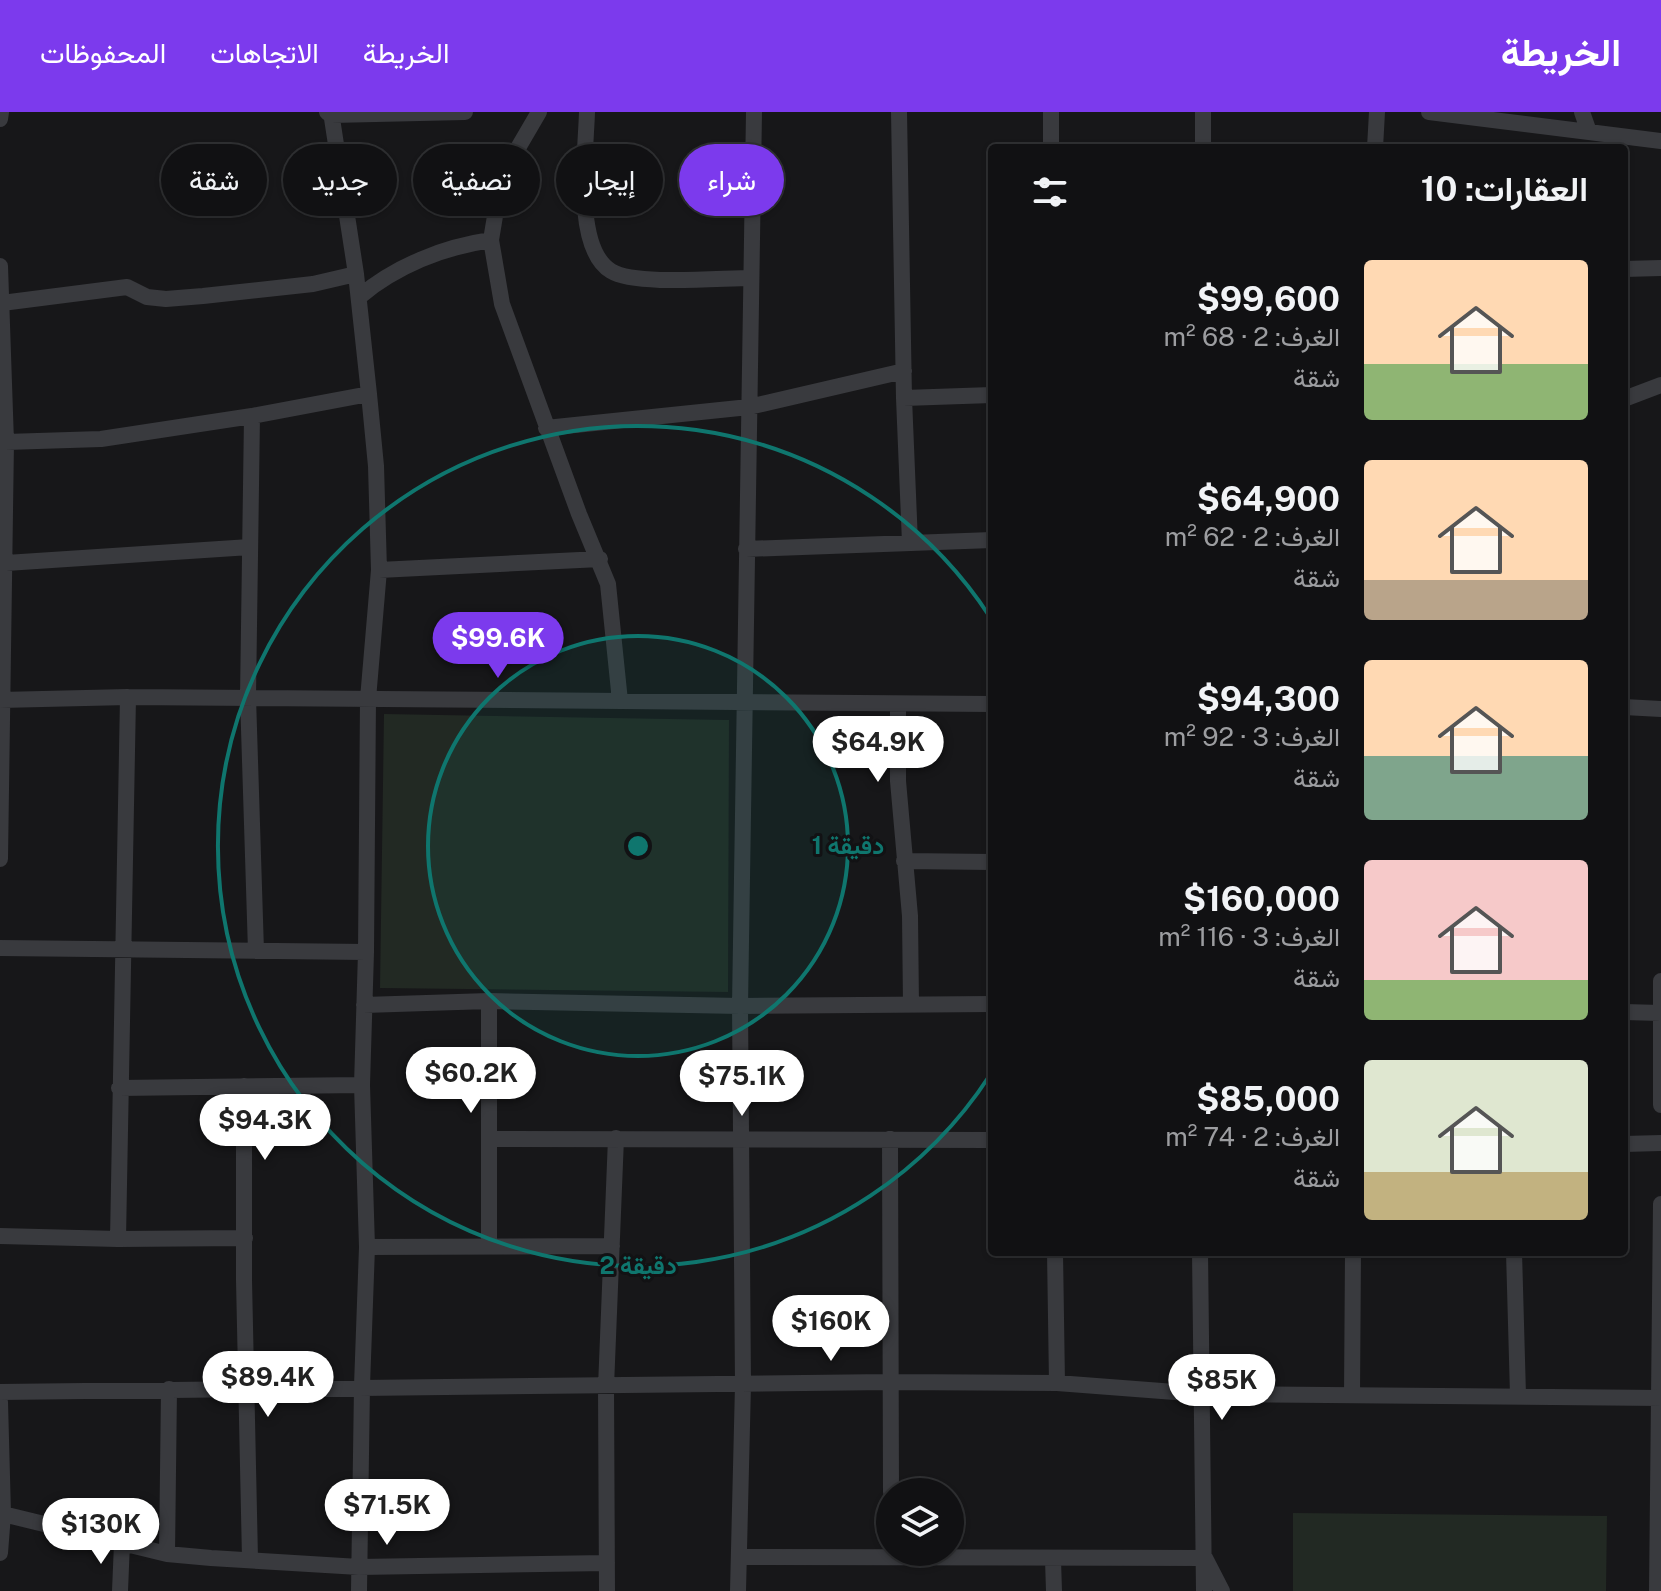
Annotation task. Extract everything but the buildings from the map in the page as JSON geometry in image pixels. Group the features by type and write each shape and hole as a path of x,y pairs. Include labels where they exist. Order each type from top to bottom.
{"street":[{"path":"0,119 1,112"},
{"path":"359,1591 367,1247 362,1085 368,699 379,570 376,466 359,297 330,113 465,112"},
{"path":"539,112 511,160 498,198 491,240 502,304 546,428 608,584 620,701"},
{"path":"587,112 584,209 588,232 599,257 610,271 638,278 751,278"},
{"path":"738,1591 743,1385 740,1006 754,112"},
{"path":"899,112 910,543"},
{"path":"1051,112 1051,144"},
{"path":"1203,112 1203,144"},
{"path":"1375,144 1377,112"},
{"path":"1429,112 1661,141"},
{"path":"1582,112 1589,132"},
{"path":"359,297 378,281 400,270 458,245 491,240"},
{"path":"0,266 2,402 6,442 0,859"},
{"path":"1628,269 1661,268"},
{"path":"2,303 127,287 147,297 203,296 313,284 356,274"},
{"path":"546,428 749,407 904,371"},
{"path":"1628,397 1661,385"},
{"path":"6,442 101,439 369,394"},
{"path":"904,398 988,395"},
{"path":"252,416 248,697 256,951"},
{"path":"746,549 988,540"},
{"path":"6,563 250,547"},
{"path":"379,570 600,559"},
{"path":"118,1239 128,697"},
{"path":"2,700 248,697 988,704"},
{"path":"898,705 898,781 911,946 911,1005"},
{"path":"1628,707 1661,709"},
{"path":"904,861 988,862"},
{"path":"0,948 366,952"},
{"path":"1661,981 1661,1105"},
{"path":"364,1005 489,1001 740,1006 988,1004"},
{"path":"489,1001 489,1245"},
{"path":"1628,1012 1661,1013"},
{"path":"119,1088 362,1085"},
{"path":"244,1086 250,1559"},
{"path":"607,1591 606,1387 616,1138"},
{"path":"491,1139 988,1140"},
{"path":"890,1139 891,1478"},
{"path":"1628,1144 1661,1143"},
{"path":"1657,1591 1661,1204"},
{"path":"0,1236 245,1238"},
{"path":"367,1247 612,1246"},
{"path":"1055,1256 1057,1383"},
{"path":"1200,1256 1204,1591"},
{"path":"1352,1395 1353,1256"},
{"path":"1514,1256 1518,1395"},
{"path":"0,1392 889,1382 1057,1383 1201,1394 1660,1398"},
{"path":"167,1554 169,1389"},
{"path":"0,1402 3,1514 0,1553"},
{"path":"3,1514 167,1554 359,1567 607,1563"},
{"path":"120,1591 122,1543"},
{"path":"739,1557 876,1554"},
{"path":"964,1557 1053,1560 1205,1558"},
{"path":"1205,1558 1222,1591"},
{"path":"1053,1560 1054,1591"}],"shaded area":[{"path":"384,714 729,720 728,992 380,988"},
{"path":"1293,1513 1607,1516 1606,1591 1293,1591"}]}
